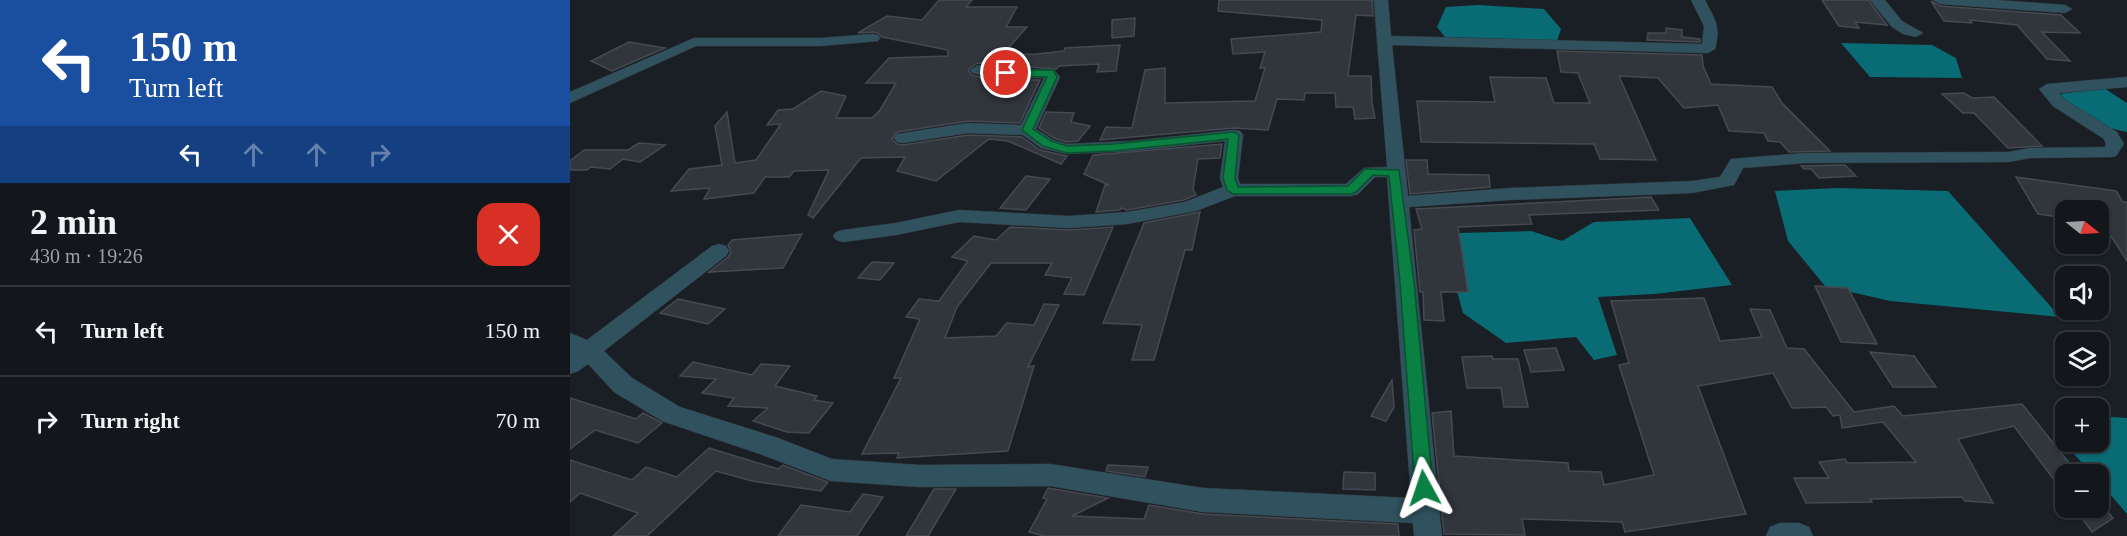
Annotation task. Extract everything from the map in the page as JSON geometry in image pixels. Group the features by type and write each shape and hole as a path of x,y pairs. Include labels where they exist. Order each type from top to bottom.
{"street":[{"path":"719,251 632,315 576,352 623,385 671,414 769,446 831,470 919,476 1050,475 1203,500 1427,523 1381,0"},
{"path":"1384,40 1708,49 1712,26 1698,0"},
{"path":"1877,0 1884,5 1896,26 1916,33"},
{"path":"1940,0 2065,9"},
{"path":"570,98 694,42 820,42 873,38"},
{"path":"978,70 993,73 1049,73 1052,77 1050,83 1028,130"},
{"path":"1400,202 1510,194 1692,187 1726,181 1737,163 1782,159 2008,157 2030,153 2110,152 2115,144 2111,136 2060,103 2047,89 2127,82"},
{"path":"903,138 968,128 1028,130 1047,144 1067,149 1113,147 1234,135 1229,178 1233,190"},
{"path":"843,236 896,229 959,216 1069,222 1127,218 1189,207 1233,190 1351,190 1370,172 1395,172"},
{"path":"1780,536 1799,536"}],"water":[{"path":"1479,5 1544,9 1561,29 1557,41 1445,37 1437,27 1446,7"},
{"path":"1841,43 1932,45 1956,58 1962,78 1870,77"},
{"path":"2104,88 2127,103 2127,132 2107,127 2090,119 2060,94"},
{"path":"1838,188 1948,191 2055,311 2055,317 1890,301 1825,286 1788,241 1775,191"},
{"path":"1690,218 1732,285 1654,294 1598,297 1617,355 1594,360 1576,337 1506,343 1463,313 1455,284 1451,250 1460,233 1531,231 1562,241 1594,222"},
{"path":"2109,417 2127,418 2127,514 2109,493 2109,464 2083,464 2072,452 2109,452"}],"building":[{"path":"939,0 972,0 966,7 1017,7 1006,27 1027,27 1002,55 1037,54 1064,51 1065,48 1120,45 1116,71 1097,72 1099,64 1059,66 1056,69 977,63 968,70 972,75 993,80 1040,80 1020,123 968,121 897,132 892,139 897,144 903,145 968,135 1022,137 1040,150 1067,156 1061,164 1008,141 989,139 936,181 897,171 905,157 861,158 813,218 808,215 829,170 794,171 789,177 765,177 754,193 704,199 710,188 671,191 689,169 722,165 715,126 727,112 735,163 756,160 781,124 767,125 778,110 793,109 821,91 846,96 836,118 872,118 880,110 896,83 866,83 889,58 948,56 948,50 882,37 873,32 858,33 887,16 922,20"},
{"path":"1219,0 1372,0 1373,16 1356,15 1348,76 1371,76 1375,118 1355,119 1353,107 1336,107 1335,93 1305,93 1304,100 1277,99 1268,130 1234,128 1100,140 1106,127 1132,128 1145,70 1165,68 1165,103 1255,101 1265,68 1260,68 1265,52 1233,54 1231,39 1321,32 1322,20 1218,11"},
{"path":"1822,0 1868,0 1887,25 1855,22 1859,28 1839,26"},
{"path":"1931,1 1940,6 2061,15 2080,33 2042,32 2070,61 2047,59 2017,25 1970,20 1972,23 1944,21"},
{"path":"1135,18 1134,36 1112,38 1112,20"},
{"path":"1666,28 1682,30 1682,37 1700,39 1700,42 1647,40 1648,33 1666,33"},
{"path":"629,42 665,48 612,71 591,61"},
{"path":"1557,51 1702,55 1703,66 1711,84 1772,87 1782,103 1830,151 1789,152 1780,142 1768,141 1764,133 1729,131 1718,105 1684,108 1658,78 1619,76 1656,160 1600,159 1594,144 1421,142 1417,101 1495,102 1490,77 1546,78 1554,103 1590,103 1578,73 1561,72"},
{"path":"1964,93 1972,98 1994,97 2042,146 2008,148 1974,113 1963,113 1942,94"},
{"path":"1046,112 1074,113 1071,122 1090,126 1078,141 1067,142 1054,138 1039,128"},
{"path":"639,143 665,145 640,162 623,159 610,169 591,167 587,170 570,170 570,161 584,150 628,150"},
{"path":"1222,144 1220,158 1198,159 1193,189 1196,195 1184,200 1127,210 1121,208 1120,210 1096,212 1105,185 1109,185 1084,174 1093,155"},
{"path":"1406,160 1427,160 1428,174 1489,175 1490,187 1410,194"},
{"path":"1845,165 1856,176 1819,178 1811,169 1804,169 1801,166"},
{"path":"1026,176 1050,179 1026,210 1000,208"},
{"path":"2016,177 2116,191 2123,202 2127,202 2127,261 2109,236 2109,200 2055,200 2055,216 2038,214"},
{"path":"1651,197 1659,210 1529,215 1532,224 1458,227 1468,292 1441,292 1444,321 1424,320 1423,292 1420,292 1414,230 1422,229 1416,209"},
{"path":"1200,212 1192,250 1185,250 1154,360 1132,360 1142,325 1103,323 1144,223"},
{"path":"1010,227 1069,230 1113,227 1084,295 1064,294 1072,278 1045,275 1052,263 991,263 957,307 945,338 996,336 1007,323 1034,325 1044,304 1059,305 1028,367 1034,366 1008,451 897,458 899,453 862,454 901,378 894,378 920,319 906,317 919,299 939,301 968,261 952,257 974,236 996,240"},
{"path":"802,234 783,268 709,272 728,257 731,252 728,245 732,240"},
{"path":"872,262 894,263 880,280 858,278"},
{"path":"1815,286 1848,288 1877,344 1841,342"},
{"path":"1704,298 1720,341 1762,337 1750,309 1770,310 1787,348 1804,349 1854,412 1894,406 1903,416 2022,404 2055,445 2055,452 2060,452 2070,464 2055,464 2055,481 2014,426 1958,439 1993,503 1965,501 1962,497 1806,503 1794,478 1829,478 1819,462 1845,459 1847,463 1916,462 1883,422 1842,428 1840,415 1833,416 1826,407 1792,408 1773,373 1698,386 1746,514 1625,532 1622,522 1522,519 1525,535 1444,534 1432,413 1451,411 1454,456 1568,463 1569,471 1601,472 1604,485 1654,475 1619,365 1629,363 1611,301"},
{"path":"678,299 725,309 708,324 660,313"},
{"path":"1556,348 1564,370 1531,372 1524,350"},
{"path":"1870,352 1914,356 1936,387 1893,387"},
{"path":"1492,356 1493,359 1518,359 1528,407 1504,407 1501,388 1467,388 1462,357"},
{"path":"693,362 752,375 761,364 790,366 775,386 817,396 814,400 833,403 809,433 787,432 753,421 768,408 728,406 734,398 702,393 716,379 680,376"},
{"path":"1392,380 1394,407 1386,421 1371,416"},
{"path":"570,398 636,419 643,413 662,423 638,443 595,430 570,449"},
{"path":"709,448 778,469 783,465 828,482 821,491 752,481 716,471 647,536 613,536 638,513 580,493 570,502 570,460 632,480 646,467 677,477"},
{"path":"1108,465 1148,467 1145,477 1106,471"},
{"path":"1344,472 1375,473 1375,490 1343,489"},
{"path":"1048,488 1108,498 1072,516 1144,519 1149,505 1203,514 1398,524 1399,536 1044,536 1029,532 1047,499 1043,498"},
{"path":"934,489 956,489 928,536 906,536"},
{"path":"863,494 883,497 857,536 778,536 801,505 850,512"},
{"path":"2109,513 2113,518 2092,532 2082,518 2109,518"}],"route":[{"path":"1006,73 1049,73 1052,77 1028,130 1047,144 1067,149 1094,149 1234,135 1229,178 1233,190 1282,192 1351,190 1370,172 1395,172 1400,202 1424,488"}]}
